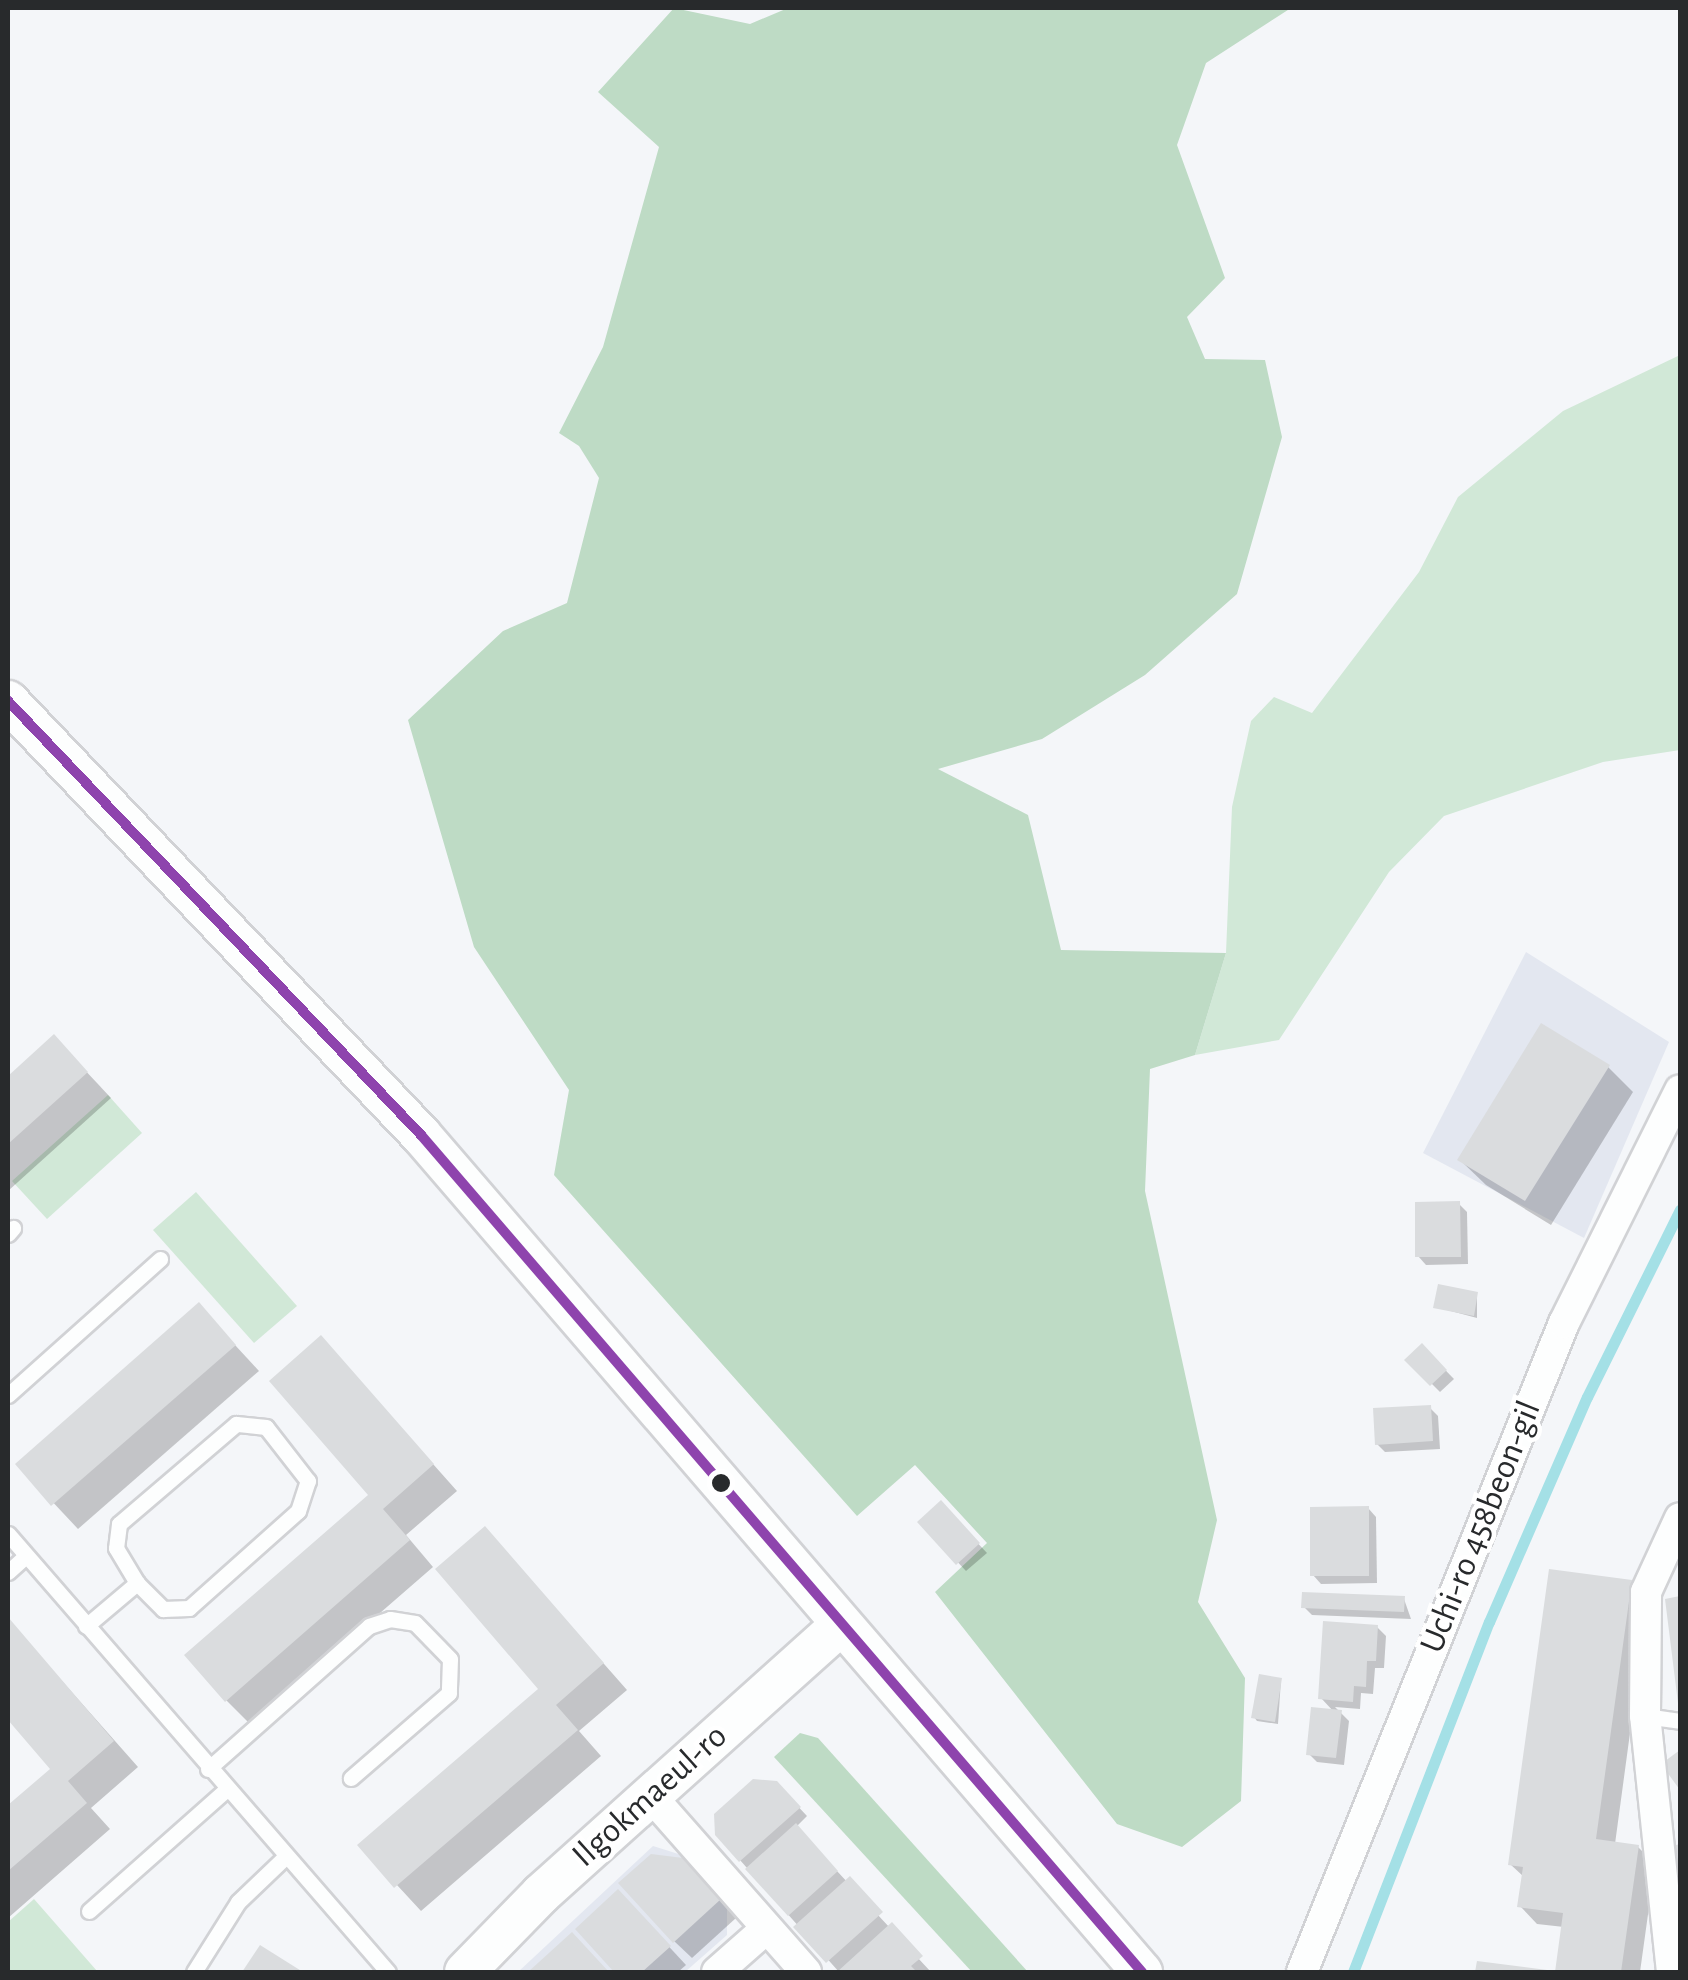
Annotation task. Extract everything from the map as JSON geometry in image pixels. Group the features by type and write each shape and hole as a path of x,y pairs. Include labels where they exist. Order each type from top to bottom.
{"main road":[{"path":"8,701 421,1135 1142,1972"},
{"name":"Ilgokmaeul-ro","path":"465,1972 650,1794 840,1626"}],"street":[{"name":"Uchi-ro 458beon-gil","path":"1302,1972 1564,1324 1680,1090"},
{"path":"1672,1972 1645,1716 1646,1592 1680,1518"},
{"path":"650,1794 806,1972"},
{"path":"716,1972 766,1929"}],"lane":[{"path":"8,1395 160,1258"},
{"path":"236,1424 266,1427 308,1480 298,1512 188,1608 163,1609 137,1584 116,1548 119,1524 236,1424"},
{"path":"8,1534 284,1858 388,1972"},
{"path":"8,1572 26,1556"},
{"path":"86,1626 137,1584"},
{"path":"208,1769 369,1626 390,1619 415,1623 450,1659 448,1693 351,1778"},
{"path":"1645,1716 1680,1721"},
{"path":"89,1911 226,1790"},
{"path":"194,1972 238,1902 284,1858"}],"shaded area":[{"path":"1526,952 1669,1042 1584,1238 1423,1153"},
{"path":"653,1846 688,1857 727,1901 727,1935 685,1972 518,1972"}],"green space":[{"path":"674,8 750,24 788,8 1291,8 1206,63 1177,145 1225,278 1187,317 1205,359 1265,360 1282,437 1237,594 1145,675 1042,739 938,769 1028,815 1061,950 1226,953 1195,1055 1150,1069 1145,1191 1217,1520 1198,1602 1245,1678 1241,1801 1182,1847 1117,1824 935,1592 987,1543 915,1465 857,1516 554,1175 569,1090 474,947 408,720 503,631 567,603 599,478 579,446 559,433 603,347 659,147 598,92"},
{"path":"1680,355 1680,750 1603,762 1444,816 1389,872 1279,1040 1195,1055 1226,953 1232,807 1251,721 1274,697 1312,713 1419,572 1458,497 1563,411"},
{"path":"108,1095 142,1133 47,1219 12,1181"},
{"path":"196,1192 297,1306 254,1343 153,1230"},
{"path":"800,1733 818,1738 1028,1972 972,1972 774,1757"},
{"path":"34,1899 96,1972 8,1972 8,1922"}],"building":[{"path":"1541,1023 1610,1065 1525,1201 1457,1160"},
{"path":"54,1034 88,1072 8,1144 8,1076"},
{"path":"1460,1201 1461,1257 1415,1257 1415,1202"},
{"path":"1438,1284 1478,1292 1474,1316 1433,1308"},
{"path":"199,1302 236,1345 51,1506 15,1464"},
{"path":"321,1335 434,1464 383,1509 410,1540 225,1702 184,1655 368,1495 269,1381"},
{"path":"1422,1343 1447,1370 1430,1386 1404,1360"},
{"path":"1431,1405 1433,1441 1375,1445 1373,1408"},
{"path":"941,1500 980,1543 956,1565 917,1522"},
{"path":"1369,1506 1369,1576 1310,1576 1310,1507"},
{"path":"485,1526 604,1663 556,1705 578,1730 394,1888 357,1845 538,1689 435,1569"},
{"path":"1549,1569 1632,1580 1596,1839 1639,1845 1621,1972 1555,1972 1563,1913 1517,1907 1523,1867 1508,1865"},
{"path":"1302,1592 1405,1596 1404,1612 1301,1608"},
{"path":"1680,1596 1680,1703 1678,1703 1665,1599"},
{"path":"8,1617 114,1741 68,1781 87,1803 8,1871 8,1805 50,1769 8,1720"},
{"path":"1323,1621 1378,1625 1376,1661 1367,1661 1366,1687 1354,1686 1353,1702 1318,1699"},
{"path":"1259,1674 1282,1678 1275,1722 1251,1718"},
{"path":"1311,1707 1342,1710 1336,1758 1306,1755"},
{"path":"1680,1750 1680,1790 1661,1764"},
{"path":"753,1779 777,1781 801,1807 739,1862 715,1835 714,1814"},
{"path":"796,1823 838,1871 788,1916 745,1869"},
{"path":"1680,1844 1680,1879 1679,1879 1672,1846"},
{"path":"651,1854 683,1858 721,1899 673,1943 618,1883"},
{"path":"850,1876 883,1912 826,1963 793,1927"},
{"path":"618,1889 671,1946 642,1972 614,1972 575,1929"},
{"path":"892,1922 923,1956 911,1966 917,1972 837,1972"},
{"path":"572,1932 609,1972 528,1972"},
{"path":"260,1945 303,1972 242,1972"},
{"path":"1477,1961 1547,1970 1547,1972 1475,1972"}],"waterway":[{"path":"1353,1972 1489,1622 1587,1397 1680,1210"}],"transit line":[{"path":"8,701 421,1135 1142,1972"}]}
